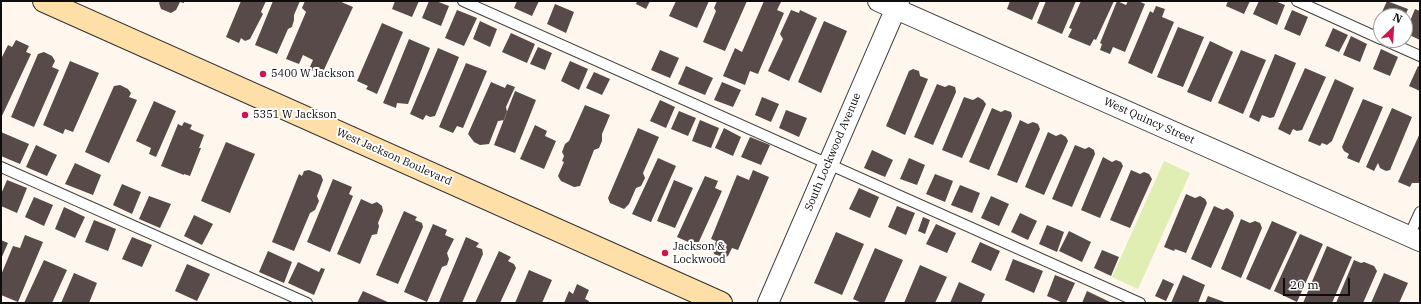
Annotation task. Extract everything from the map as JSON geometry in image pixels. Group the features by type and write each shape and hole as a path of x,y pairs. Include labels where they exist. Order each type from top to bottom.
{"street":[{"name":"West Jackson Boulevard","path":"44,1 721,303"},
{"name":"South Lockwood Avenue","path":"768,303 828,164 891,4"},
{"name":"West Quincy Street","path":"891,4 1415,239"}],"lane":[{"path":"463,1 1140,303"},
{"path":"1296,1 1373,35"},
{"path":"1402,48 1420,56"},
{"path":"1,167 307,303"},
{"path":"1415,239 1420,212"}],"green space":[{"path":"1164,161 1190,173 1138,289 1112,277"}],"building":[{"path":"160,1 184,1 184,3 180,2 176,10 171,13 161,9 159,3"},
{"path":"241,1 266,1 261,12 263,14 250,39 245,41 241,38 239,43 226,37"},
{"path":"273,1 300,1 294,15 292,27 288,29 277,54 255,45"},
{"path":"305,1 339,1 353,7 322,74 309,69 313,60 303,55 299,64 286,59 306,12 302,8"},
{"path":"395,1 419,1 412,17 392,9"},
{"path":"429,1 436,1 449,6 441,26 422,18"},
{"path":"517,1 539,1 532,16 514,8"},
{"path":"637,1 650,1 646,9 636,4"},
{"path":"676,1 709,1 697,28 669,16"},
{"path":"717,1 747,1 725,51 703,42 716,11 714,8"},
{"path":"764,1 781,2 777,10 784,13 758,74 750,71 745,85 723,76 735,48 742,52"},
{"path":"1010,1 1040,1 1032,20 1007,9"},
{"path":"1046,1 1076,1 1062,34 1037,23"},
{"path":"1081,1 1114,1 1096,40 1094,39 1090,46 1068,37 1072,29 1069,28"},
{"path":"1117,1 1126,5 1128,1 1138,1 1145,4 1125,52 1113,47 1110,54 1100,50 1102,44 1100,43"},
{"path":"1228,1 1250,1 1244,14 1226,6"},
{"path":"1259,1 1275,1 1285,5 1277,25 1253,14"},
{"path":"1387,1 1405,8 1384,8"},
{"path":"555,4 574,12 566,33 547,24"},
{"path":"1156,6 1165,9 1162,17 1174,22 1152,74 1128,63 1150,11 1153,13"},
{"path":"1415,9 1420,11 1420,40 1413,37 1413,14"},
{"path":"457,10 477,18 464,46 445,38"},
{"path":"791,10 799,13 800,10 817,18 789,81 768,71 783,39 780,34"},
{"path":"1292,10 1308,17 1300,36 1284,29"},
{"path":"480,21 497,29 490,47 473,39"},
{"path":"824,21 847,31 821,93 798,82"},
{"path":"382,23 403,32 377,94 366,89 368,86 357,81"},
{"path":"1178,27 1204,37 1183,87 1157,77"},
{"path":"1333,28 1348,35 1339,52 1325,46"},
{"path":"511,33 535,44 527,63 502,52"},
{"path":"1351,36 1367,44 1360,62 1343,55"},
{"path":"409,39 430,48 408,104 397,103 396,108 383,103"},
{"path":"16,40 29,46 26,52 31,54 1,118 1,59 8,45 12,47"},
{"path":"1210,41 1233,52 1211,102 1187,92"},
{"path":"538,47 552,53 545,70 530,64"},
{"path":"438,48 459,57 435,116 430,117 426,115 423,120 410,114"},
{"path":"1381,49 1398,57 1390,76 1373,69"},
{"path":"660,50 679,58 670,78 651,70"},
{"path":"1241,50 1266,60 1243,114 1218,103"},
{"path":"44,52 52,56 55,61 52,67 59,70 34,127 11,117 38,54"},
{"path":"1275,54 1296,63 1274,117 1270,118 1262,115 1259,122 1249,117"},
{"path":"70,61 99,73 73,132 65,129 63,134 43,125"},
{"path":"570,61 588,69 579,90 561,81"},
{"path":"466,63 487,71 463,128 457,126 453,133 439,127"},
{"path":"686,66 713,78 705,95 678,84"},
{"path":"1418,66 1420,67 1420,91 1409,86"},
{"path":"1305,68 1326,77 1302,130 1297,131 1293,129 1290,135 1278,129"},
{"path":"913,69 919,71 920,76 928,79 905,135 886,126 909,71"},
{"path":"594,72 610,79 602,95 586,88"},
{"path":"1335,79 1354,88 1332,141 1327,145 1322,143 1320,146 1308,141"},
{"path":"491,82 505,88 507,84 515,87 506,107 507,112 504,120 498,121 489,144 480,145 474,142 468,134"},
{"path":"722,82 741,90 733,107 714,100"},
{"path":"937,84 945,87 949,85 955,87 956,92 933,145 914,137"},
{"path":"120,85 128,89 131,93 129,97 137,100 109,163 85,152 114,86"},
{"path":"515,91 536,100 515,153 494,145"},
{"path":"762,97 779,104 771,122 755,115"},
{"path":"964,97 973,100 978,97 986,104 962,158 942,150"},
{"path":"1363,99 1383,107 1359,163 1347,158 1349,154 1344,151 1342,147"},
{"path":"660,100 675,107 666,128 650,121"},
{"path":"154,101 176,111 156,157 149,154 151,148 136,141"},
{"path":"585,105 610,115 602,134 602,141 599,148 594,150 580,186 574,187 561,181 558,176 564,162 562,161 564,156 562,152 565,144 569,141"},
{"path":"992,108 1001,112 1005,110 1011,112 1012,116 989,170 969,162"},
{"path":"1392,108 1412,117 1390,170 1386,171 1380,168 1378,163 1374,171 1366,167"},
{"path":"786,110 807,118 799,137 779,128"},
{"path":"679,111 696,118 688,136 671,129"},
{"path":"700,120 719,128 711,148 692,141"},
{"path":"1020,120 1028,124 1033,122 1038,124 1040,129 1017,183 997,175"},
{"path":"184,122 192,125 190,129 204,135 199,148 201,148 190,176 161,166 178,124 182,126"},
{"path":"535,125 547,131 545,136 556,141 544,169 520,159"},
{"path":"638,128 659,137 643,173 645,178 641,186 636,188 629,204 624,209 610,203 608,198"},
{"path":"724,128 741,137 733,156 715,148"},
{"path":"1,132 29,144 20,164 1,156"},
{"path":"1048,132 1056,136 1061,134 1066,137 1068,141 1044,195 1025,187"},
{"path":"1420,133 1420,183 1412,183 1410,187 1398,182"},
{"path":"750,137 770,145 761,165 741,157"},
{"path":"226,142 255,154 230,213 201,201"},
{"path":"36,145 57,155 47,176 26,167"},
{"path":"1075,145 1085,149 1089,147 1094,150 1095,154 1072,207 1052,199"},
{"path":"872,150 893,160 885,177 864,168"},
{"path":"1103,157 1112,162 1116,160 1121,162 1123,166 1100,218 1081,210"},
{"path":"658,158 676,166 651,222 632,214"},
{"path":"909,158 925,165 917,185 900,179"},
{"path":"75,163 101,175 93,195 65,184"},
{"path":"309,170 321,175 323,180 317,196 319,201 315,210 310,213 294,251 272,242 299,174 302,176 304,171"},
{"path":"753,170 769,177 738,250 732,248 728,256 724,258 714,254 713,250 716,241 711,239 737,175 749,180"},
{"path":"1131,170 1140,174 1144,172 1149,174 1152,179 1130,228 1110,220"},
{"path":"935,174 953,181 945,202 926,194"},
{"path":"705,176 718,181 715,188 722,191 697,246 677,237"},
{"path":"333,179 352,187 349,194 353,196 330,252 307,242"},
{"path":"7,180 27,188 17,213 1,206 1,194"},
{"path":"674,180 693,188 675,228 657,221"},
{"path":"122,184 141,192 132,214 113,205"},
{"path":"960,185 980,193 972,213 951,205"},
{"path":"859,188 879,197 870,218 849,209"},
{"path":"1186,194 1195,198 1200,196 1205,199 1207,203 1186,253 1175,249 1174,251 1164,247"},
{"path":"149,196 171,204 160,228 139,219"},
{"path":"991,196 1009,204 999,226 981,218"},
{"path":"34,197 53,205 44,226 25,217"},
{"path":"361,199 372,204 377,202 382,206 383,211 378,223 379,226 377,234 372,235 360,264 337,254"},
{"path":"897,206 915,213 906,235 888,227"},
{"path":"1214,206 1223,210 1227,208 1233,212 1234,216 1211,268 1191,259"},
{"path":"64,207 85,217 75,238 55,229"},
{"path":"404,211 417,217 415,220 422,223 423,227 398,284 376,275"},
{"path":"1020,213 1037,221 1028,240 1011,232"},
{"path":"194,215 213,224 202,245 184,236"},
{"path":"923,217 930,220 925,234 918,231"},
{"path":"1241,219 1250,223 1255,221 1260,223 1262,228 1241,278 1221,269"},
{"path":"94,220 116,229 108,251 85,242"},
{"path":"1272,221 1297,232 1270,290 1246,279"},
{"path":"433,224 447,230 445,235 454,239 447,253 449,259 447,265 442,267 427,302 404,292"},
{"path":"936,224 956,233 947,253 926,244"},
{"path":"1047,225 1064,232 1057,252 1039,244"},
{"path":"1069,231 1091,242 1082,262 1059,251"},
{"path":"836,232 864,244 842,295 814,283"},
{"path":"1300,234 1323,244 1297,302 1274,291"},
{"path":"25,235 43,242 18,302 1,295 1,275 13,246 20,248"},
{"path":"132,237 152,245 142,267 122,259"},
{"path":"466,237 479,243 476,247 482,249 483,254 462,303 441,303 439,302"},
{"path":"1,240 8,243 1,259"},
{"path":"980,242 1000,251 991,271 971,262"},
{"path":"1327,246 1352,257 1332,303 1303,303"},
{"path":"875,248 903,260 884,303 862,303 853,299"},
{"path":"1102,250 1119,257 1111,276 1094,268"},
{"path":"268,251 292,262 284,283 259,272"},
{"path":"499,251 511,257 508,261 514,264 516,268 500,303 475,303"},
{"path":"1013,259 1043,271 1034,293 1005,280"},
{"path":"44,260 67,270 52,303 24,303"},
{"path":"1354,260 1374,266 1377,271 1363,303 1336,303"},
{"path":"298,262 319,272 321,268 325,269 314,295 288,283"},
{"path":"187,264 210,274 197,301 175,291"},
{"path":"920,265 947,277 935,303 904,303"},
{"path":"529,270 552,280 542,303 515,303"},
{"path":"74,273 97,283 89,303 61,303"},
{"path":"1384,273 1408,283 1399,303 1371,303"},
{"path":"1055,275 1075,283 1066,303 1047,296"},
{"path":"1183,275 1205,285 1198,303 1171,303"},
{"path":"1163,279 1174,284 1166,301 1155,296"},
{"path":"959,282 985,294 981,303 950,303"},
{"path":"577,284 589,290 585,299 589,301 588,303 564,303 569,291 573,294"},
{"path":"363,291 390,303 357,303"},
{"path":"1087,291 1112,303 1082,303"},
{"path":"1208,296 1227,303 1205,303"}],"place":[{"name":"5400 W Jackson","path":"263,74"},
{"name":"5351 W Jackson","path":"245,115"},
{"name":"Jackson & Lockwood","path":"665,253"}]}
